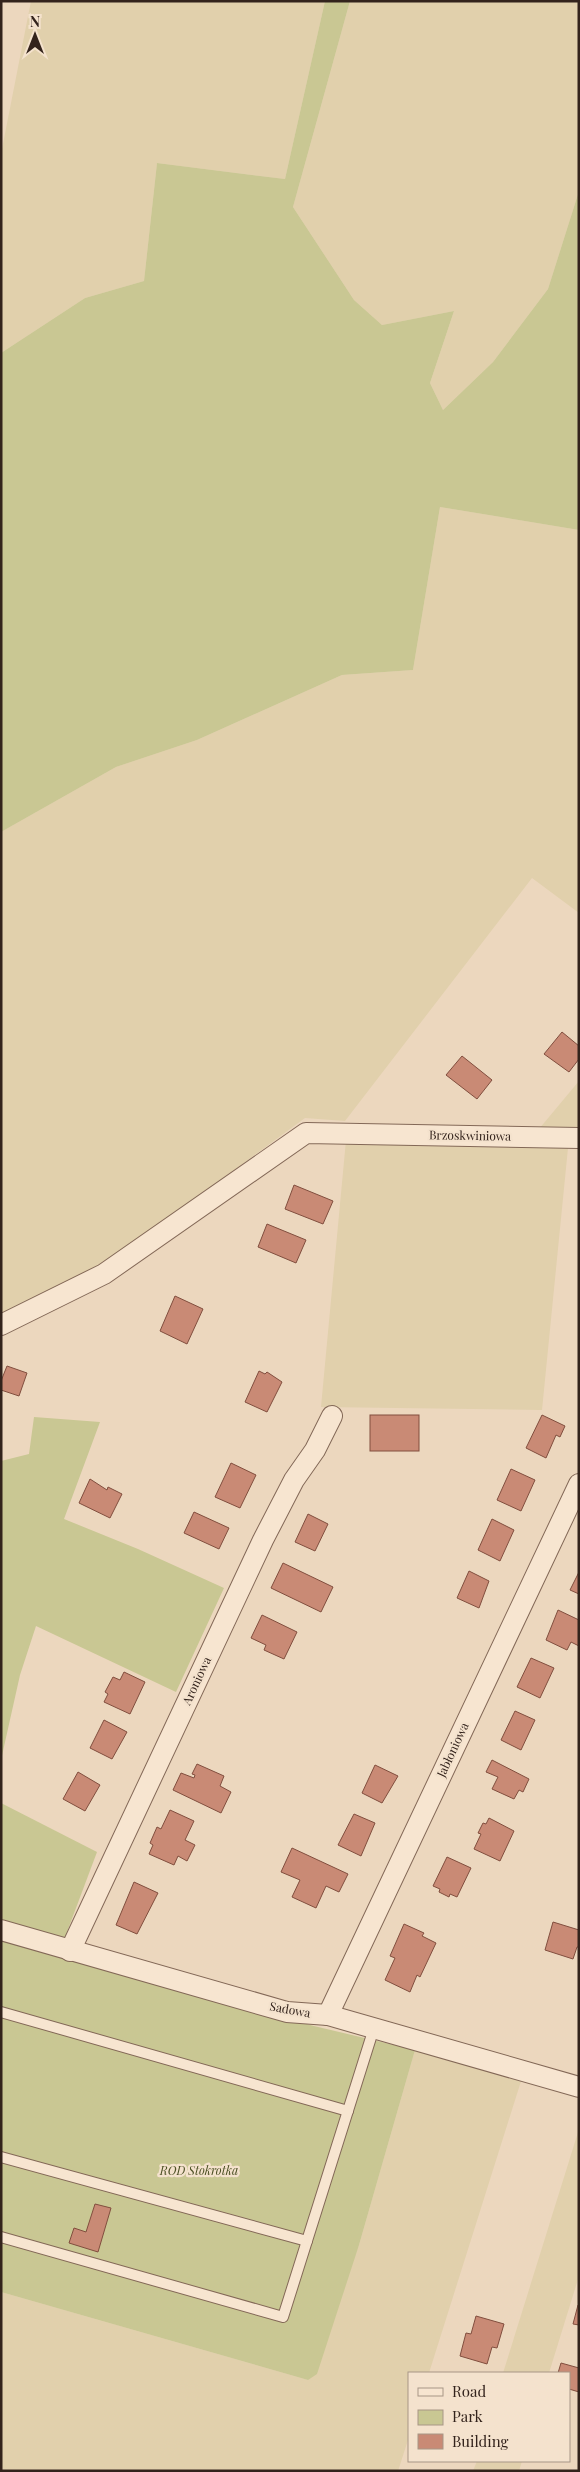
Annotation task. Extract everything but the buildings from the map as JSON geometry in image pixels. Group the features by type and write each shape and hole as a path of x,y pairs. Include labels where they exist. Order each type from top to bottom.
{"street":[{"name":"Brzoskwiniowa","path":"1,1325 104,1274 306,1133 579,1138"},
{"name":"Aroniowa","path":"70,1951 263,1540 294,1480 315,1450 332,1416"},
{"name":"Jabłoniowa","path":"328,2015 579,1484"},
{"name":"Sadowa","path":"1,1930 286,2012 328,2015 579,2087"}],"lane":[{"path":"1,2012 348,2111"},
{"path":"1,2237 283,2317 374,2028"},
{"path":"1,2157 307,2241"}],"shaded area":[{"path":"31,1 325,1 285,179 157,163 144,281 85,298 1,353 1,154"},
{"path":"350,1 579,1 579,191 548,289 493,362 443,410 430,383 454,311 382,325 354,300 293,207"},
{"path":"440,507 579,530 579,913 532,878 345,1121 305,1118 109,1262 1,1323 1,832 116,767 197,740 342,675 413,670"},
{"path":"579,1081 579,1131 539,1129"},
{"path":"346,1140 568,1148 542,1410 321,1407"},
{"path":"415,2050 522,2078 429,2372 408,2372 408,2440 398,2471 1,2471 1,2292 308,2380 359,2245"},
{"path":"579,2129 579,2276 549,2372 503,2372"},
{"path":"477,2462 522,2462 519,2471 473,2471"}],"green space":[{"path":"325,1 350,1 293,207 354,300 382,325 454,311 430,383 443,410 493,362 548,289 579,191 579,530 440,507 413,670 342,675 197,740 116,767 1,832 1,353 85,298 144,281 157,163 285,179"},
{"path":"34,1417 100,1422 64,1519 138,1549 224,1588 176,1692 36,1626 20,1675 1,1760 1,1461 29,1454"},
{"path":"1,1803 97,1852 64,1940 1,1919"},
{"name":"ROD Stokrotka","path":"1,1940 314,2026 415,2050 359,2245 317,2374 308,2380 1,2292"}]}
